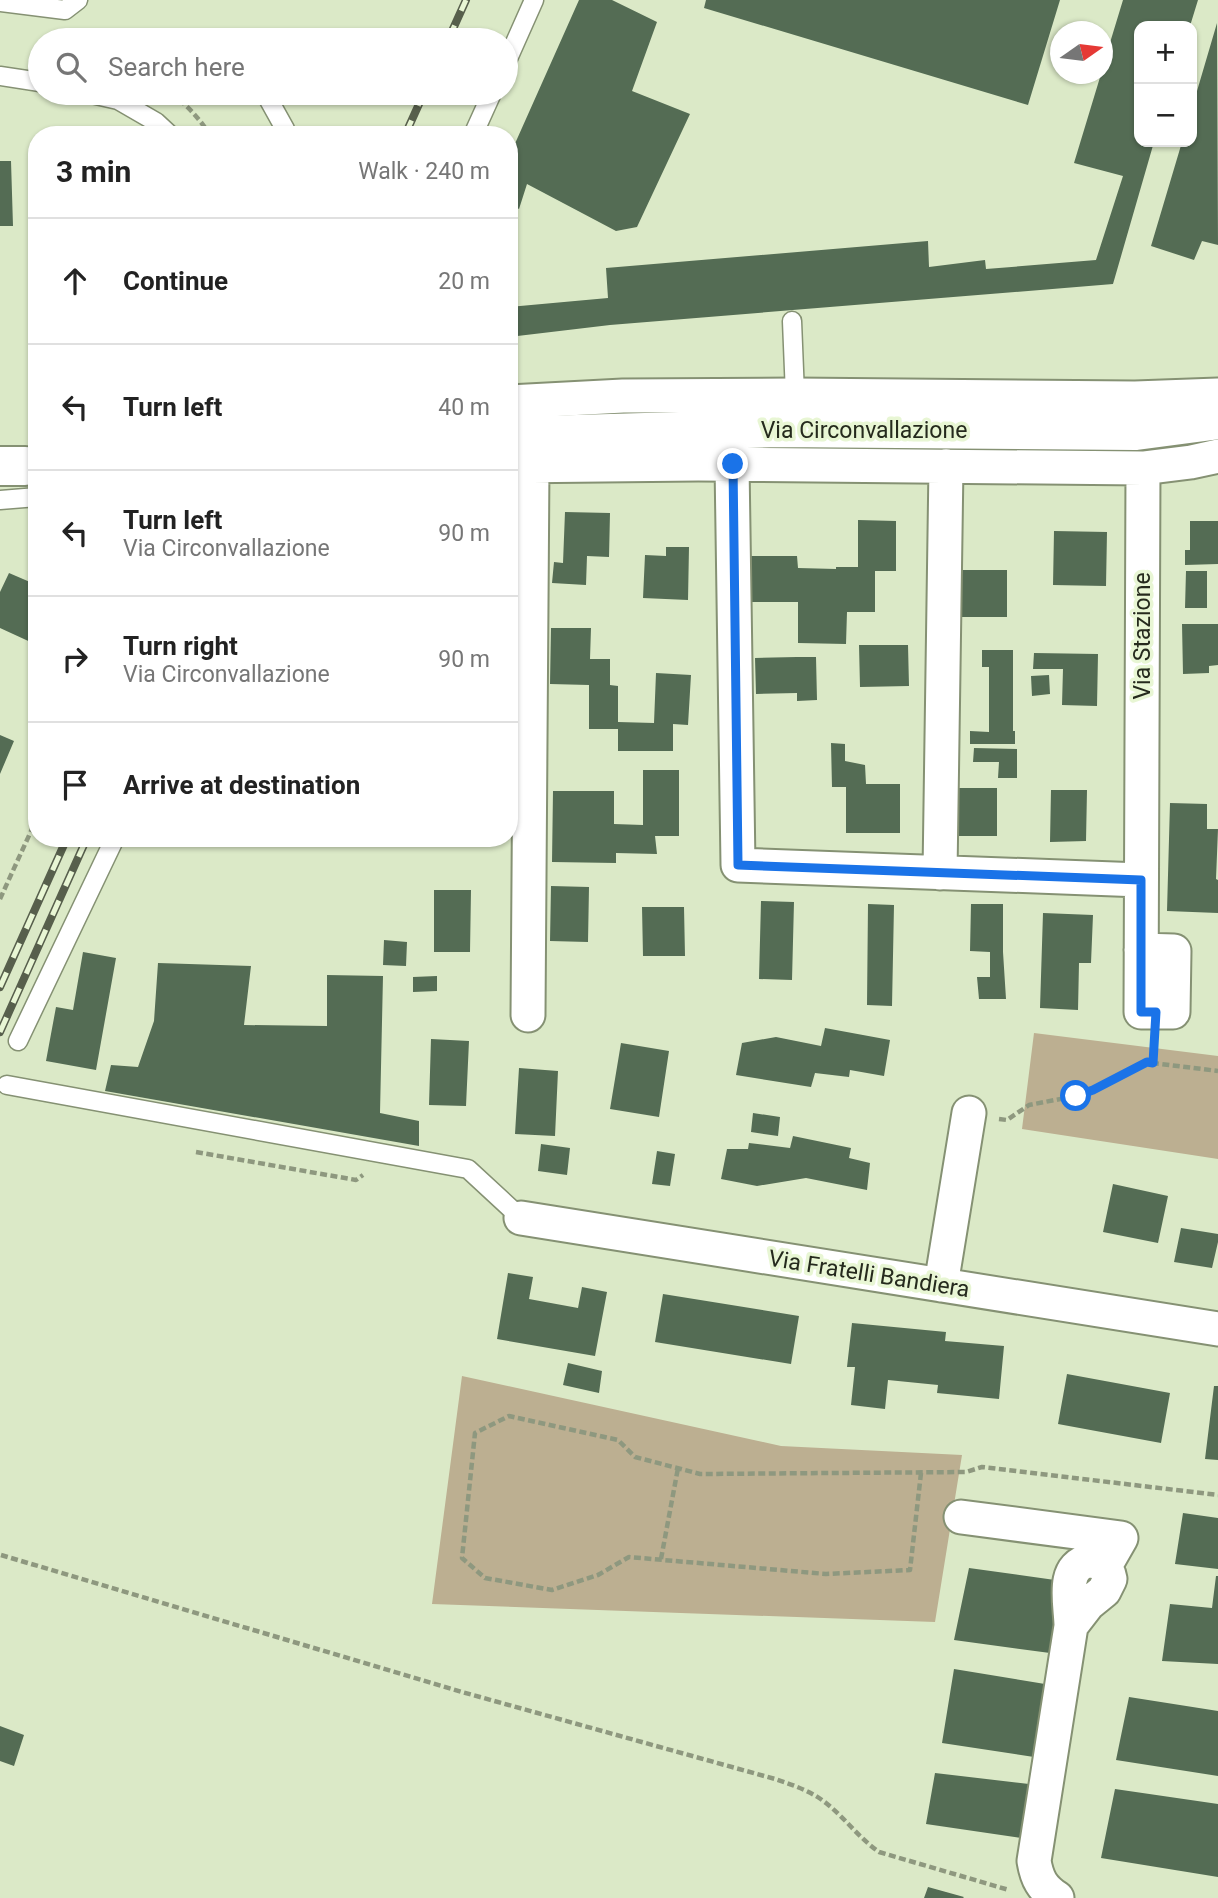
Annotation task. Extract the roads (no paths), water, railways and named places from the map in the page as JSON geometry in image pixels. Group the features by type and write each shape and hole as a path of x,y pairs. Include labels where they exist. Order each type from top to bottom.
{"main road":[{"name":"Via Circonvallazione","path":"518,436 778,428 1136,431 1218,420"}],"street":[{"name":"Via Circonvallazione","path":"518,402 623,396 1135,398 1218,395"},
{"path":"1143,468 1218,456"},
{"name":"Via Circonvallazione","path":"528,1015 520,466 733,464 1143,468"},
{"path":"733,464 738,865 1141,880"},
{"name":"Via Circonvallazione","path":"940,873 946,466"},
{"name":"Via Stazione","path":"1143,468 1141,1012 1156,1012"},
{"path":"942,1285 969,1114"},
{"name":"Via Fratelli Bandiera","path":"521,1218 1218,1329"},
{"path":"961,1517 1121,1538 1105,1566 1096,1561 1082,1562 1076,1566 1069,1582 1071,1626 1034,1861 1036,1878 1052,1894"}],"lane":[{"path":"0,2 65,10 78,0"},
{"path":"518,36 534,0"},
{"path":"0,76 28,80"},
{"path":"127,105 160,126"},
{"path":"272,105 283,126"},
{"path":"477,126 487,105"},
{"path":"792,321 795,395"},
{"path":"0,500 28,499 21,476"},
{"path":"19,1041 110,847"},
{"path":"8,1085 468,1170 521,1218"}],"railway":[{"path":"453,28 466,0"},
{"path":"409,126 419,105"},
{"path":"0,987 63,847"},
{"path":"0,1032 83,847"}]}
